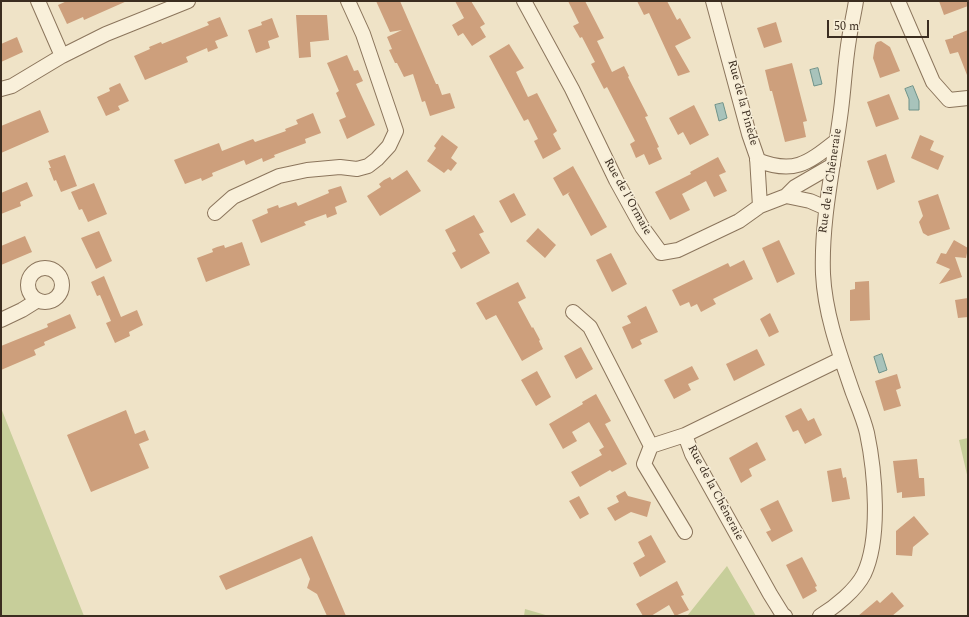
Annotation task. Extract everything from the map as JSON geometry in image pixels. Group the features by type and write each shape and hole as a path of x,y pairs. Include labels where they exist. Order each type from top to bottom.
{"street":[{"path":"38,1 62,56"},
{"path":"1,89 12,86 62,56 106,34 188,1"},
{"path":"215,213 233,197 279,176 307,170 340,168 357,170 368,166 389,146 396,131 363,34 348,1"},
{"name":"Rue de l'Ormaie","path":"524,1 572,89 627,200 642,227 661,253 678,250 738,221 760,206 786,196"},
{"name":"Rue de la Pinède","path":"713,1 757,160 760,206"},
{"name":"Rue de la Chêneraie","path":"820,616 850,593 864,575 871,552 875,525 875,493 867,432 841,360 829,318 823,276 823,240 826,208 841,110 849,39 856,1"},
{"path":"898,1 933,82 949,100 968,98"},
{"path":"757,160 769,165 780,167 795,166 811,160 836,141"},
{"path":"826,208 810,201 786,196 794,187 833,165"},
{"path":"1,320 38,300"},
{"path":"573,312 590,327 651,446 644,464 685,532"},
{"name":"Rue de la Chêneraie","path":"785,616 770,594 692,454 686,435 841,360"},
{"path":"651,446 686,435"}],"green space":[{"path":"1,408 84,616 1,616"},
{"path":"968,438 968,479 959,440"},
{"path":"727,566 756,616 687,616"},
{"path":"525,609 549,616 524,616"}],"water":[{"path":"818,68 822,84 814,86 810,70"},
{"path":"913,86 919,101 919,110 909,110 909,99 905,89"},
{"path":"723,103 727,118 719,121 715,105"},
{"path":"882,354 887,370 879,373 874,357"}],"building":[{"path":"67,1 127,1 84,20 83,17 67,24 58,5"},
{"path":"376,1 400,1 436,84 438,84 442,95 450,93 455,108 430,116 425,101 422,102 413,74 404,77 389,50 392,49 387,37 402,30 390,32"},
{"path":"455,1 471,1 485,24 480,27 486,37 472,46 463,33 458,36 452,25 464,18"},
{"path":"568,1 585,1 604,38 597,41 612,72 624,66 648,116 645,117 659,147 657,148 662,159 649,165 644,154 636,158 630,144 635,141 607,87 604,89 591,64 595,62 582,37 580,38 573,26 579,23"},
{"path":"637,1 667,1 677,20 680,18 691,38 675,46 690,72 678,76 649,13 644,15"},
{"path":"939,1 968,1 968,6 944,15"},
{"path":"296,15 327,15 329,40 310,42 311,57 299,58"},
{"path":"220,17 228,36 215,41 218,48 208,52 207,48 186,57 188,62 145,80 134,56 161,42 162,44 209,25 207,22"},
{"path":"272,18 279,37 268,41 270,48 256,53 248,30 262,25 261,22"},
{"path":"776,22 782,42 764,48 757,28"},
{"path":"968,30 967,75 958,52 950,54 945,40 953,38 953,36"},
{"path":"17,37 23,52 1,62 1,44"},
{"path":"881,41 890,47 900,71 880,78 873,58 875,45 877,42"},
{"path":"509,44 524,68 516,72 528,97 537,93 557,131 553,134 561,149 543,159 534,141 538,139 528,119 524,121 489,56"},
{"path":"347,55 354,71 358,70 363,81 356,84 375,125 347,139 339,120 346,117 336,93 339,91 327,63"},
{"path":"792,63 807,121 803,122 806,137 785,142 765,70"},
{"path":"120,83 129,101 118,106 120,110 106,116 97,97 110,91 109,88"},
{"path":"889,94 899,119 876,127 867,102"},
{"path":"694,105 709,135 690,145 683,132 678,135 669,118"},
{"path":"40,110 49,132 1,153 1,126"},
{"path":"313,113 321,133 305,139 306,143 274,155 275,157 263,162 262,158 246,165 244,160 212,173 213,176 202,181 201,178 185,184 174,160 219,143 222,151 253,139 255,142 286,131 285,129 298,124 296,120"},
{"path":"442,135 458,147 451,158 457,163 451,171 448,169 444,173 427,161 436,148 434,146"},
{"path":"920,135 934,141 930,150 944,156 938,170 911,158"},
{"path":"886,154 895,182 877,190 867,161"},
{"path":"65,155 77,186 61,192 56,180 54,181 48,161"},
{"path":"718,157 726,172 719,175 727,191 714,197 706,181 682,194 690,210 670,220 655,192 691,174 690,172"},
{"path":"573,166 607,227 591,236 568,194 570,192 563,196 553,178"},
{"path":"407,170 421,191 380,216 367,196 381,187 379,184 384,180 390,177 392,180"},
{"path":"27,182 33,196 20,202 21,206 1,214 1,193"},
{"path":"94,183 107,214 88,222 82,209 79,210 71,192"},
{"path":"341,186 347,202 335,207 337,214 327,218 326,214 304,222 306,225 261,243 252,220 268,213 267,209 278,205 279,208 296,202 298,206 329,193 328,190"},
{"path":"514,193 526,215 511,223 499,201"},
{"path":"938,194 950,229 928,236 923,233 919,222 923,216 918,201"},
{"path":"474,215 484,232 479,234 490,253 461,269 452,253 456,251 445,230"},
{"path":"538,228 556,245 545,258 526,241"},
{"path":"99,231 112,261 96,269 81,238"},
{"path":"25,236 32,252 1,265 1,246"},
{"path":"779,240 795,274 777,283 762,248"},
{"path":"954,240 968,248 966,258 955,257 962,277 939,284 950,269 936,263 941,253 946,254"},
{"path":"242,242 250,265 206,282 197,258 213,252 212,249 217,247 224,245 225,248"},
{"path":"611,253 627,284 612,292 596,260"},
{"path":"744,260 753,279 713,299 716,304 701,312 697,304 691,307 689,302 680,306 672,290 728,263 730,267"},
{"path":"104,276 121,317 137,310 143,325 129,332 130,336 115,343 106,323 111,321 100,295 97,296 91,282"},
{"path":"869,281 870,320 850,321 850,290 855,289 855,282"},
{"path":"518,282 526,298 518,302 540,340 539,341 543,349 522,361 496,315 486,320 476,303"},
{"path":"968,298 968,317 958,318 955,300"},
{"path":"646,306 658,332 640,340 642,344 632,349 622,327 631,323 627,316"},
{"path":"770,313 779,332 769,337 760,319"},
{"path":"70,314 76,328 44,342 45,345 34,350 36,355 1,370 1,346 48,327 47,324"},
{"path":"581,347 593,369 576,379 564,356"},
{"path":"757,349 765,365 734,381 726,364"},
{"path":"692,366 699,379 688,384 691,390 674,399 664,380"},
{"path":"537,371 551,397 536,406 521,380"},
{"path":"897,374 901,388 896,390 901,406 884,411 875,381"},
{"path":"596,394 611,421 605,424 627,464 612,472 610,470 580,487 571,472 602,455 599,450 604,447 589,422 572,432 577,441 563,449 549,424 583,404 582,402"},
{"path":"801,408 808,421 814,418 822,435 805,444 798,430 793,432 785,416"},
{"path":"126,410 135,434 145,430 149,440 139,444 149,468 91,492 67,435"},
{"path":"757,442 766,460 749,469 752,476 741,483 729,458"},
{"path":"917,459 919,478 924,478 925,496 902,498 902,492 897,493 893,461"},
{"path":"841,468 843,478 846,477 850,499 832,502 827,471"},
{"path":"625,491 628,496 651,502 647,517 631,512 615,521 607,508 619,502 616,496"},
{"path":"579,496 589,514 580,519 569,501"},
{"path":"778,500 793,531 772,542 766,532 771,530 760,509"},
{"path":"914,516 929,534 913,547 912,556 896,555 896,531"},
{"path":"651,535 666,562 640,577 633,563 645,556 638,542"},
{"path":"312,536 346,616 327,616 317,594 307,588 310,579 301,558 226,590 219,576"},
{"path":"802,557 817,586 815,587 817,591 803,599 786,565"},
{"path":"677,581 684,595 681,596 689,610 675,616 669,605 651,616 643,616 636,604"},
{"path":"892,592 904,606 892,616 858,616 877,600 880,603"}]}
